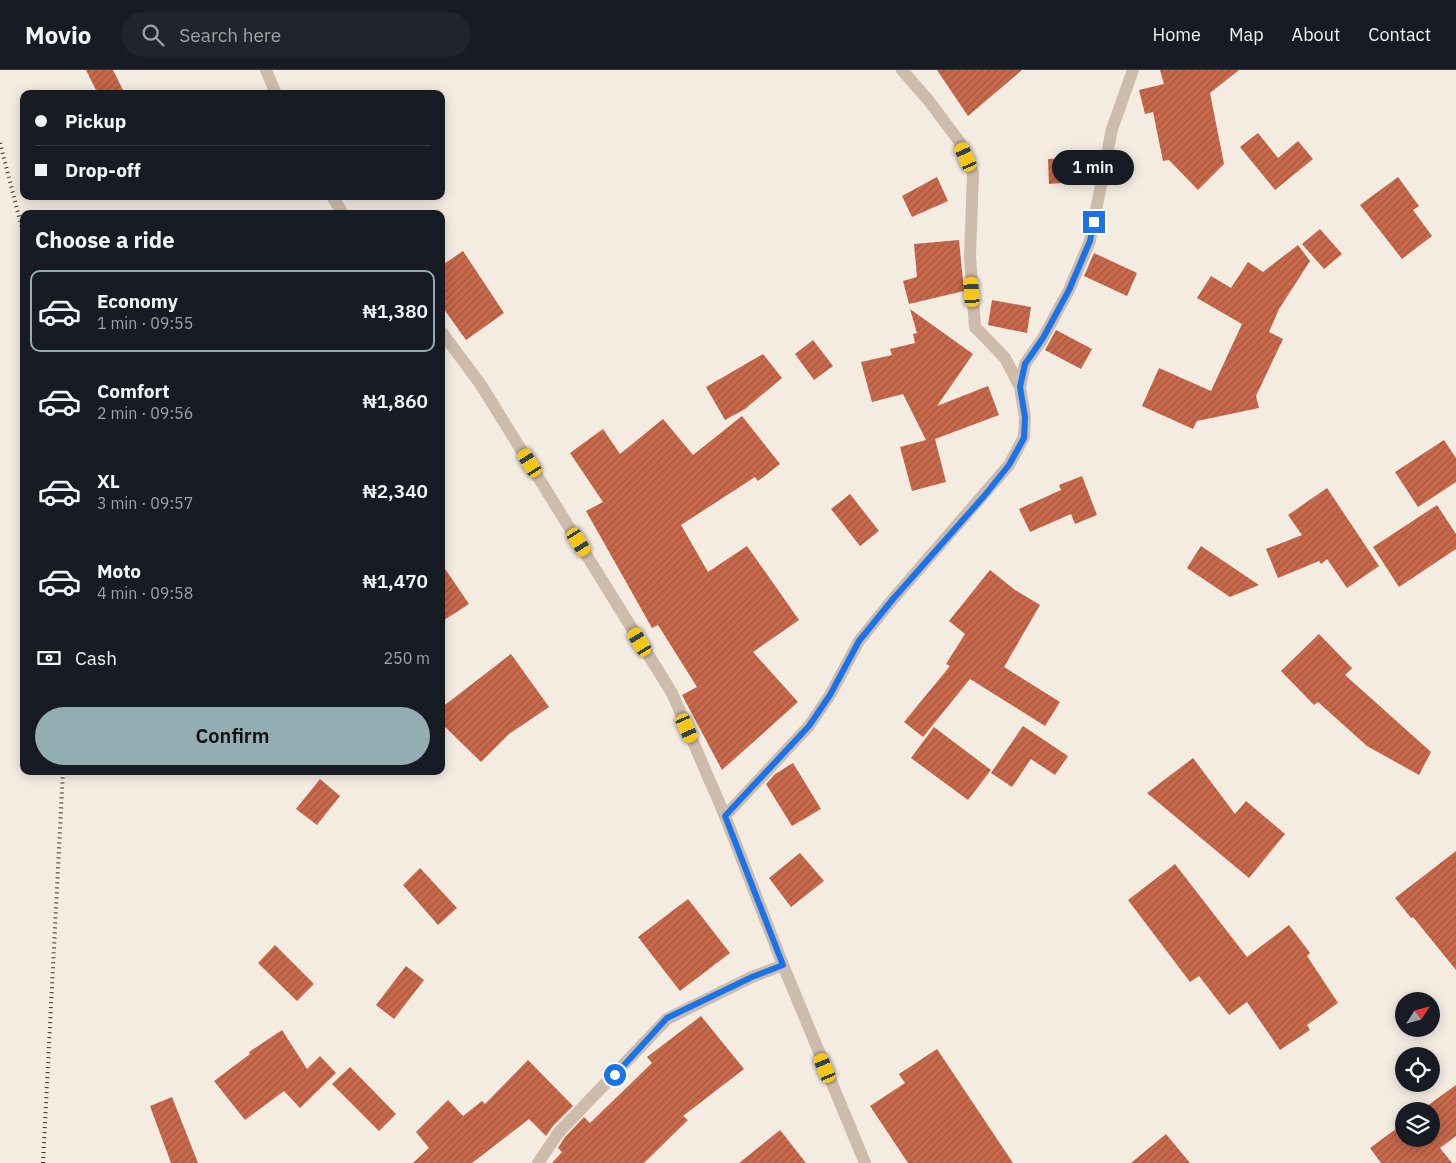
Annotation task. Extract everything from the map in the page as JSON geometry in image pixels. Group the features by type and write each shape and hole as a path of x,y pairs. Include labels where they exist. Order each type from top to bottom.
{"street":[{"path":"266,70 274,90"},
{"path":"725,816 809,726 830,695 859,641 893,599 985,495 1009,465 1024,438 1025,417 1020,387 1005,358 975,327 970,257 973,173 959,141 929,101 902,70"},
{"path":"1020,387 1025,364 1043,338 1069,290 1090,241 1112,129 1133,70"},
{"path":"445,336 481,385 672,693 725,816 783,965 865,1163"},
{"path":"538,1163 559,1132 667,1018 752,977 783,965"}],"building":[{"path":"86,70 113,70 123,90 96,90"},
{"path":"937,70 1022,70 968,116"},
{"path":"1160,70 1239,70 1210,93 1224,164 1198,190 1169,160 1163,161 1153,112 1145,114 1139,90 1164,84"},
{"path":"1258,133 1278,158 1298,141 1313,159 1275,190 1240,147"},
{"path":"1090,157 1091,181 1049,184 1048,159"},
{"path":"937,177 948,201 912,217 902,196"},
{"path":"1398,177 1419,206 1413,210 1432,236 1402,259 1360,205"},
{"path":"1320,229 1342,254 1324,269 1302,244"},
{"path":"959,240 964,291 909,304 903,281 917,277 914,244"},
{"path":"1298,245 1310,261 1279,309 1269,332 1283,339 1256,396 1259,408 1197,421 1193,429 1142,406 1159,368 1211,391 1242,324 1197,298 1211,276 1231,288 1248,262 1263,272"},
{"path":"463,251 504,313 466,340 445,311 445,263"},
{"path":"1094,253 1137,273 1127,296 1084,276"},
{"path":"992,300 1031,307 1027,333 988,325"},
{"path":"910,309 973,354 937,406 988,386 999,415 935,439 946,482 912,491 900,447 926,440 903,394 872,402 861,362 892,355 890,349 915,343 913,334 917,333"},
{"path":"1056,330 1092,349 1081,369 1045,350"},
{"path":"813,340 833,366 814,380 795,354"},
{"path":"763,354 782,378 745,409 725,420 706,387"},
{"path":"742,416 780,464 758,481 755,477 681,525 708,572 747,546 799,620 753,652 798,702 722,770 682,695 697,687 658,625 652,628 586,511 603,502 570,453 603,429 620,454 663,419 693,455"},
{"path":"1444,440 1456,458 1456,482 1418,507 1395,472"},
{"path":"1082,476 1097,515 1075,524 1071,514 1030,532 1019,509 1061,490 1059,485"},
{"path":"1327,488 1379,566 1347,588 1327,559 1321,564 1319,561 1278,578 1266,549 1302,535 1288,515"},
{"path":"850,494 879,531 860,546 831,509"},
{"path":"1437,505 1456,534 1456,549 1399,587 1373,547"},
{"path":"1201,546 1259,585 1230,597 1187,568"},
{"path":"445,569 469,604 445,619"},
{"path":"990,570 1015,590 1040,605 1004,667 1060,702 1045,726 970,679 923,737 904,722 950,666 946,664 965,634 949,621"},
{"path":"1319,634 1352,668 1345,675 1431,752 1419,775 1367,746 1318,702 1314,705 1281,671"},
{"path":"511,654 549,707 509,734 481,762 445,727 445,705"},
{"path":"1023,726 1068,756 1055,775 1031,759 1012,787 991,773"},
{"path":"934,727 991,770 968,800 911,758"},
{"path":"1193,758 1235,814 1246,801 1285,834 1249,878 1147,793"},
{"path":"793,763 821,809 792,826 766,784 775,774"},
{"path":"320,779 340,796 317,825 296,809"},
{"path":"1456,851 1456,970 1395,898"},
{"path":"800,853 824,881 791,907 769,878"},
{"path":"1175,864 1247,957 1289,925 1310,953 1307,956 1338,1003 1307,1025 1310,1030 1280,1050 1247,1002 1229,1015 1199,976 1190,982 1128,900"},
{"path":"420,868 457,908 438,925 403,885"},
{"path":"688,899 730,953 680,991 638,937"},
{"path":"275,945 314,984 297,1001 258,963"},
{"path":"406,966 424,980 394,1019 376,1005"},
{"path":"701,1016 744,1069 683,1116 688,1120 644,1163 552,1163 562,1152 558,1148 565,1137 584,1117 590,1123 652,1063 647,1057"},
{"path":"282,1030 307,1069 320,1056 336,1073 300,1108 284,1091 245,1120 214,1081 250,1054 249,1052"},
{"path":"937,1049 1013,1163 908,1163 870,1106 905,1083 899,1074"},
{"path":"528,1060 573,1106 546,1136 529,1119 472,1163 413,1163 429,1148 416,1132 448,1100 463,1116 482,1101 485,1104"},
{"path":"350,1067 396,1114 379,1131 332,1084"},
{"path":"1456,1085 1456,1136 1440,1148 1452,1163 1381,1163 1370,1148 1395,1130 1395,1147 1440,1147 1440,1102 1432,1102"},
{"path":"172,1097 198,1163 171,1163 150,1106"},
{"path":"780,1130 806,1163 739,1163"},
{"path":"1166,1134 1190,1163 1131,1163"}],"railway":[{"path":"0,143 20,220"},
{"path":"43,1163 63,775"}],"route":[{"path":"615,1075 667,1018 752,977 783,965 725,816 809,726 830,695 859,641 1009,465 1024,438 1025,417 1020,387 1025,364 1043,338 1069,290 1090,241 1094,222"}]}
